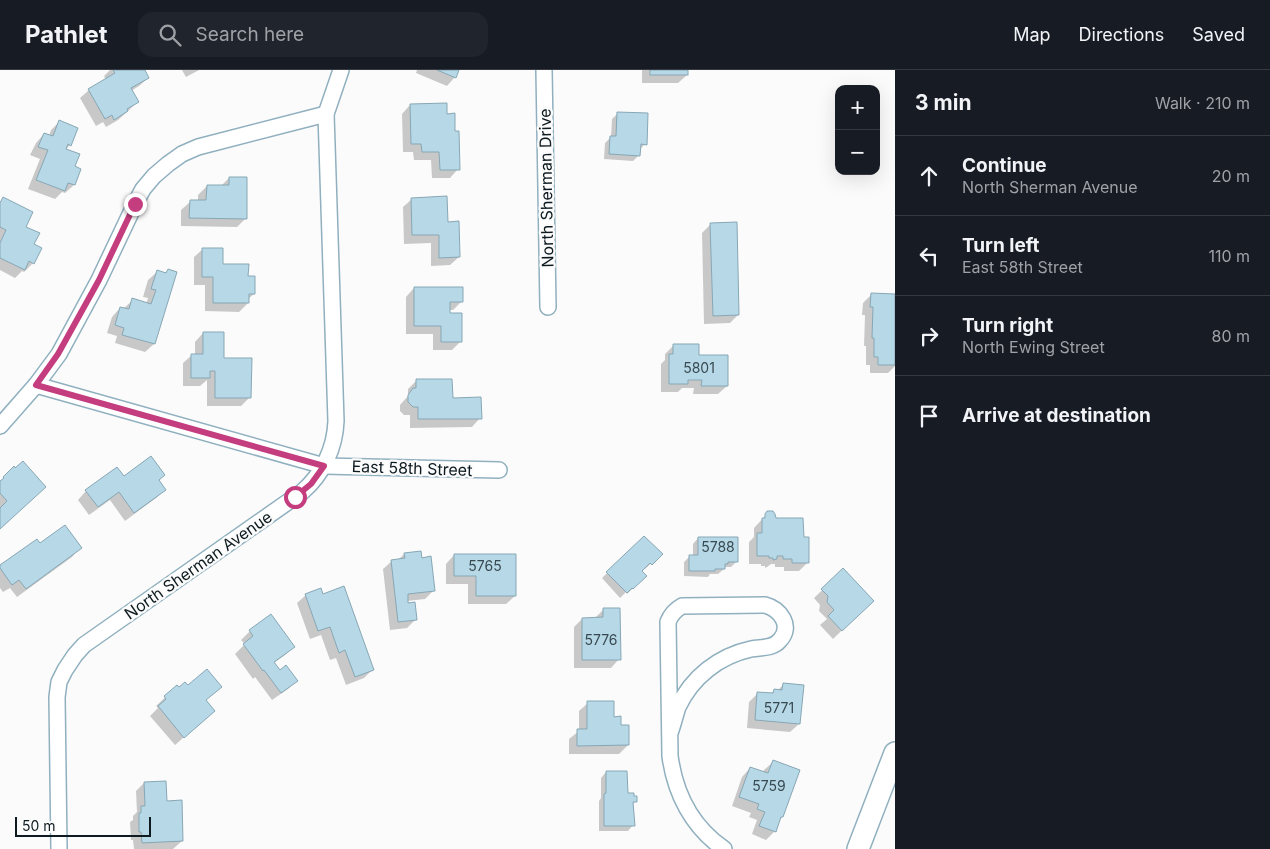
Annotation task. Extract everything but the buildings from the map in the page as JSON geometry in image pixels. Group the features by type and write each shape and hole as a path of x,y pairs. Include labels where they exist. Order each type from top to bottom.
{"main road":[{"path":"858,849 895,753"}],"street":[{"name":"North Sherman Avenue","path":"59,849 57,697 61,678 72,659 84,645 311,484 324,466 332,447 336,421 326,114 341,70"},
{"name":"North Sherman Drive","path":"544,70 548,306"},
{"path":"0,426 36,385 58,354 99,280 139,196 154,176 182,154 198,148 326,114"},
{"name":"East 58th Street","path":"36,385 324,466 499,470"},
{"path":"670,733 682,699 692,684 711,666 726,657 750,649 770,647 781,640 786,628 785,621 777,611 772,607 756,606 682,606 674,612 668,622 670,756 672,769 681,798 692,817 724,849"}],"route":[{"path":"135,204 99,280 58,354 36,385 324,466 311,484 295,497"}]}
